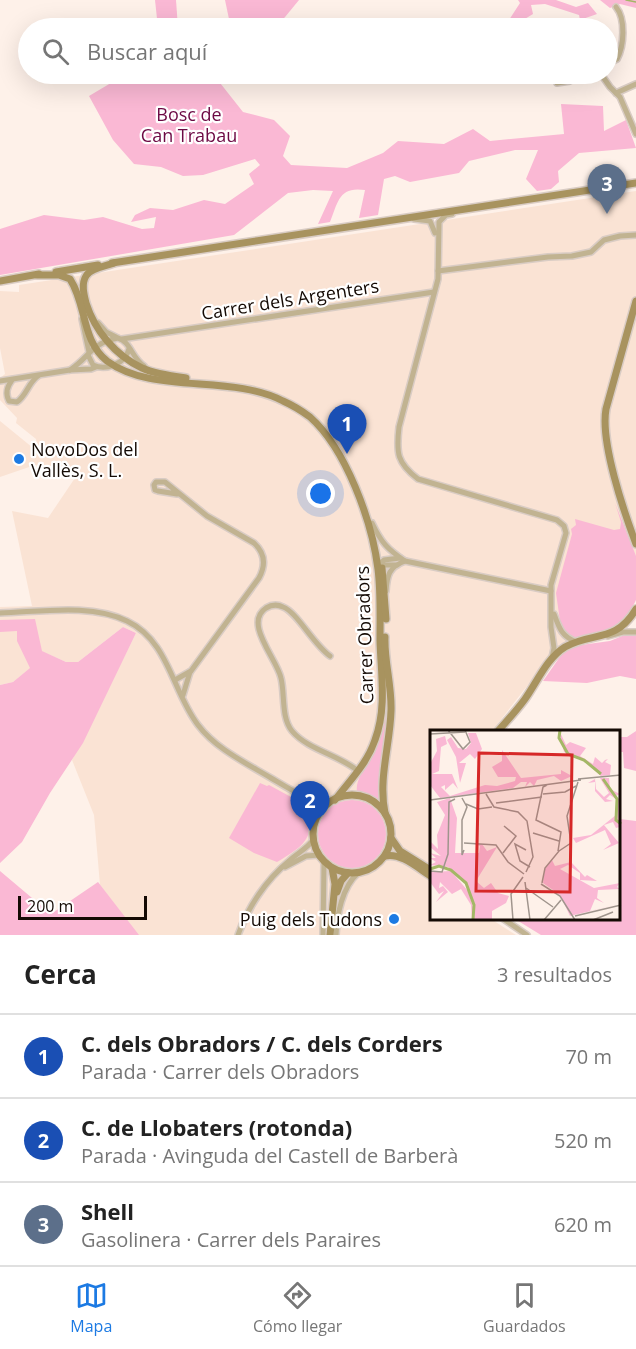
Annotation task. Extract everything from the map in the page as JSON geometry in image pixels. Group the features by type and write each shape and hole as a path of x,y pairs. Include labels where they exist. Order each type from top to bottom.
{"street":[{"path":"616,7 621,16 621,46 618,54"},
{"path":"609,84 620,97 636,134"},
{"path":"616,93 636,84"},
{"path":"0,281 636,183"},
{"path":"472,208 446,215 441,219 437,233 438,279 399,428 397,446 399,460 406,470 418,479 557,520 564,526 566,533 551,591 551,627 554,639 552,659"},
{"path":"400,219 430,221 434,228 438,250"},
{"path":"438,271 572,256 591,252 604,240 620,236 635,236"},
{"path":"80,291 87,273 114,263"},
{"path":"76,269 86,316 91,364 96,367"},
{"path":"37,275 68,277 80,291"},
{"name":"Carrer dels Argenters","path":"70,370 90,351 107,341 120,338 151,336 434,292"},
{"path":"636,301 606,409 604,427 611,460 636,544"},
{"path":"86,316 104,330 120,338 129,347 136,360 146,369"},
{"path":"86,316 107,341 125,357 146,369 192,381"},
{"name":"Carrer dels Argenters","path":"129,347 135,340 151,336"},
{"path":"106,368 125,357 129,347"},
{"path":"90,351 130,372"},
{"path":"0,381 96,367 156,379 243,384 274,392 306,410 328,430 340,448 380,540 403,560"},
{"path":"0,386 9,400 17,402 24,397 30,383 42,374"},
{"path":"6,394 12,380"},
{"name":"Carrer Obradors","path":"192,381 261,392 284,401 309,417 334,446 353,485 370,532 377,565 381,607 383,700 381,720 367,759 332,801"},
{"path":"230,387 243,384 251,390"},
{"path":"261,392 274,392 284,401 306,410 334,446 364,501"},
{"path":"177,494 207,516 254,543 259,547 265,561 259,578 190,671 182,696"},
{"path":"372,522 382,563 386,596"},
{"path":"370,532 374,536 378,558 382,563 397,565"},
{"path":"381,607 380,567 382,563 391,558 551,591"},
{"path":"332,801 318,816 314,827 314,839 319,855 332,868 348,873 369,870 385,856 391,838 383,794 391,704 382,641 386,578 391,569 403,560"},
{"path":"330,656 314,642 285,607 274,605 259,615 257,627 280,675 287,720 291,729 300,738 358,771"},
{"path":"604,636 623,626 636,609"},
{"path":"0,614 90,610 125,620 149,637 159,648 198,726 216,744 313,806 318,816"},
{"path":"552,610 561,632 563,648"},
{"path":"561,632 578,642"},
{"path":"499,730 524,700 552,659 563,648 578,642 622,632 636,632"},
{"path":"554,639 563,648"},
{"path":"175,680 190,671"},
{"path":"289,789 319,802 347,796 365,797 385,813"},
{"path":"391,838 400,851 430,870"},
{"path":"238,935 259,894 290,859 306,849 314,839"},
{"path":"279,871 306,856 319,855"},
{"path":"385,856 398,856 430,876"},
{"path":"323,935 324,862"},
{"path":"330,935 335,878 332,868"},
{"path":"334,900 341,880 348,873"},
{"path":"336,935 341,904 353,877 358,873"},
{"path":"505,920 527,935"}],"shaded area":[{"path":"636,191 636,590 618,626 560,644 493,730 430,730 430,920 493,920 516,935 138,935 100,885 94,815 72,760 136,633 123,627 78,662 66,662 41,651 33,666 13,682 0,685 0,607 32,606 12,511 48,518 77,475 35,465 0,477 0,421 38,452 36,439 16,423 17,418 0,400 0,378 5,374 0,348 0,291 19,292 19,285"}],"green space":[{"path":"155,0 176,0 177,18 157,18"},
{"path":"225,0 299,0 284,18 229,18"},
{"path":"518,0 556,0 576,7 588,3 597,14 580,18 579,15 545,4 531,5 533,14 526,18 510,18 520,3"},
{"path":"600,0 636,0 636,8 620,4 610,8"},
{"name":"Bosc de Can Trabau","path":"109,84 221,84 243,112 274,120 290,136 283,156 291,165 347,168 383,153 398,141 444,144 473,129 490,141 564,134 561,104 603,106 604,131 626,120 636,148 579,153 558,171 559,182 551,189 537,191 526,179 538,150 515,150 469,161 459,173 410,182 395,176 384,179 378,215 359,218 365,190 356,189 350,190 341,197 330,222 318,224 333,191 313,190 288,193 234,235 0,275 0,229 44,215 84,220 103,217 142,229 154,228 156,217 131,222 135,215 150,208 173,210 204,200 225,204 254,184 249,174 260,165 255,159 203,175 183,176 161,167 134,164 113,140 89,96"},
{"path":"615,503 636,556 636,600 621,623 584,638 575,638 566,634 561,628 556,593 572,534 571,529 576,525 575,519 614,530 620,529 621,522"},
{"path":"35,619 42,651 66,662 78,662 123,627 136,633 83,743 50,793 22,842 0,863 0,685 13,682 30,668 17,641 17,631 0,632 0,620"},
{"path":"627,634 636,636 636,679 620,676 587,683 543,681 564,651 581,645 610,641"},
{"path":"386,686 389,706 381,804 357,792 357,787 373,749"},
{"path":"636,731 636,771 624,768 621,737 627,737"},
{"path":"260,783 269,785 312,811 310,830 304,842 277,862 254,853 229,838"},
{"path":"352,800 365,803 376,810 383,821 386,834 383,847 376,858 365,865 352,868 339,865 328,858 321,847 318,834 321,821 328,810 339,803"},
{"path":"621,819 636,821 636,935 541,935 517,920 621,920"},
{"path":"0,871 51,914 98,882 139,935 0,935"}],"waterway":[{"path":"626,0 636,2"}],"place":[{"name":"Shell","path":"607,214"},
{"name":"C. dels Obradors / C. dels Corders","path":"347,454"},
{"name":"NovoDos del Vallès, S. L.","path":"19,459"},
{"name":"C. de Llobaters (rotonda)","path":"310,831"},
{"name":"Puig dels Tudons","path":"394,919"}]}
